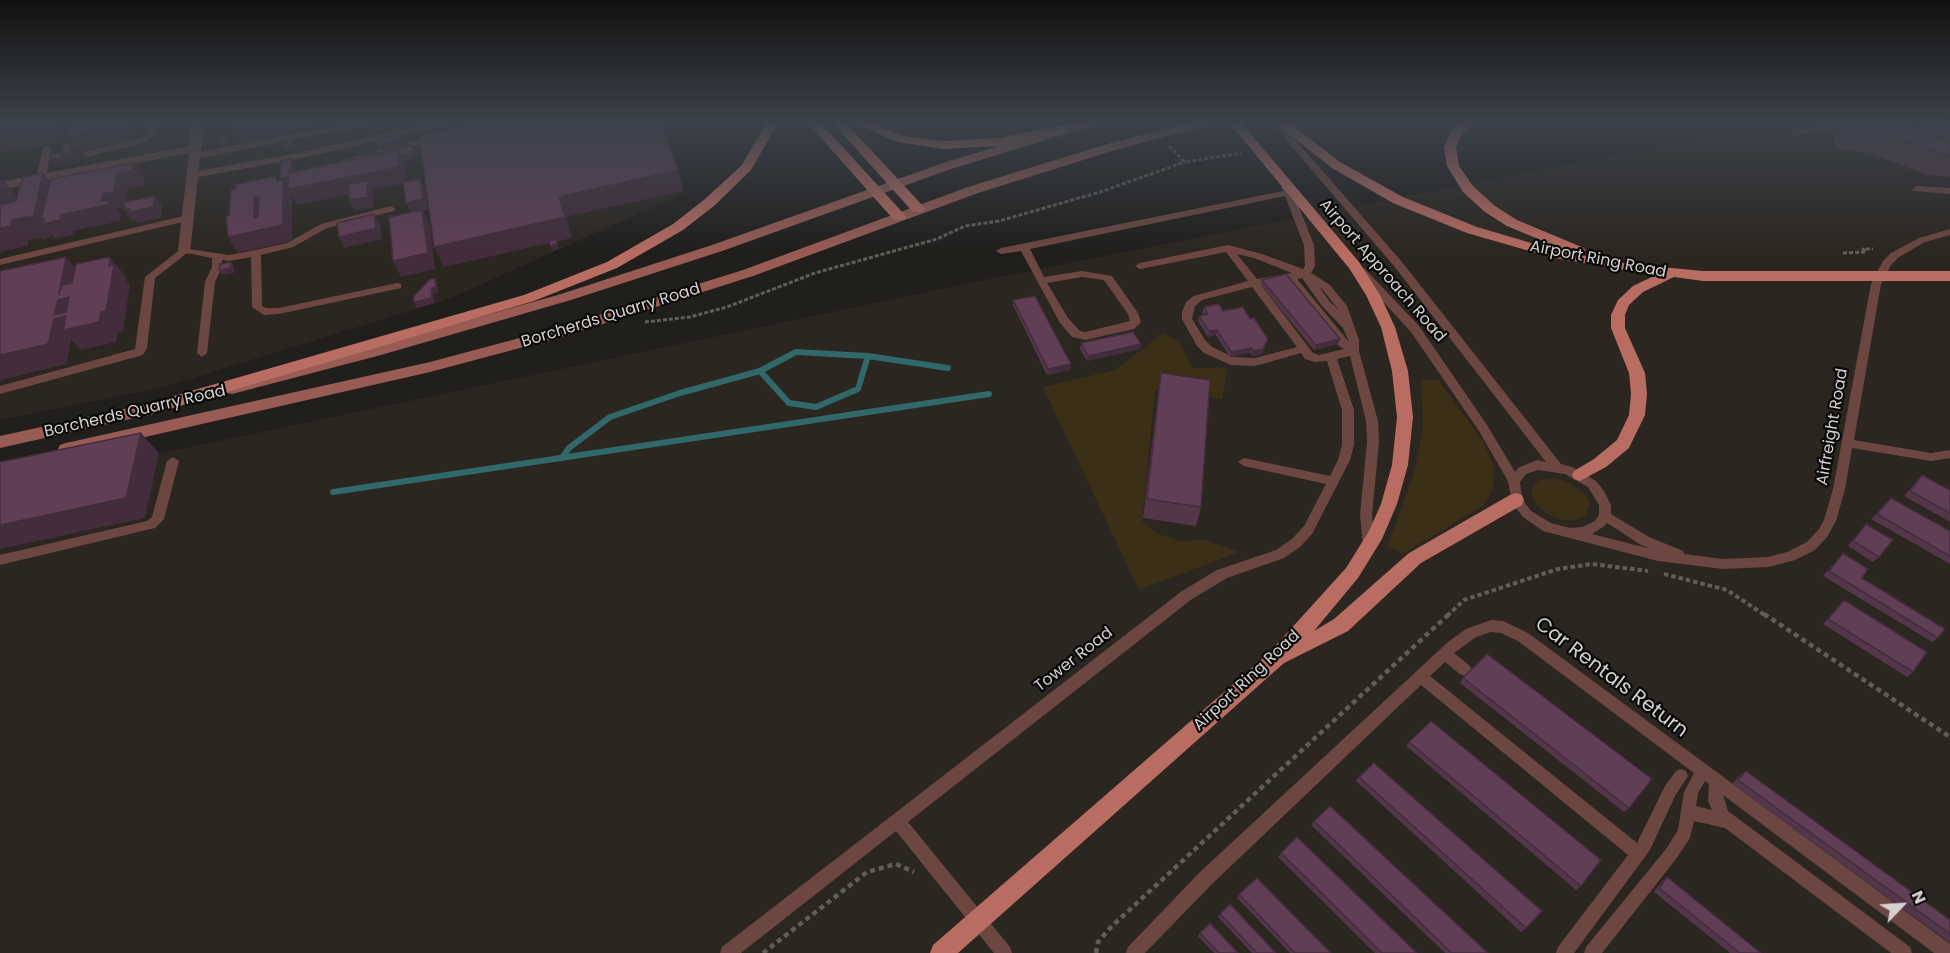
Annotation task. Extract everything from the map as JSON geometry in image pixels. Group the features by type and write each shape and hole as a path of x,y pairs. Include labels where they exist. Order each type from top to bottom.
{"main road":[{"path":"146,410 529,298 612,265 678,227 710,202 748,165"},
{"path":"852,165 899,217"},
{"path":"878,165 918,209"},
{"name":"Borcherds Quarry Road","path":"0,442 146,410 324,366 548,302 724,245 894,183 951,165"},
{"name":"Borcherds Quarry Road","path":"54,452 430,367 552,335 726,281 918,209 1050,165"},
{"name":"Airport Approach Road","path":"1269,165 1354,265"},
{"name":"Airport Ring Road","path":"1336,165 1418,209 1518,245 1609,265 1671,274 1727,277 1943,276"},
{"path":"1453,165 1457,175 1477,199 1512,223 1609,265"},
{"name":"Airport Ring Road","path":"941,953 1276,659 1338,592 1369,546 1389,504 1398,475 1404,436 1404,398 1398,362 1388,327 1373,295 1354,265"},
{"path":"1580,475 1600,463 1623,444 1637,415 1639,394 1637,373 1618,328 1618,315 1623,303 1638,289 1671,274"},
{"path":"1276,659 1341,625 1416,558 1516,500"}],"street":[{"path":"0,186 115,165"},
{"path":"185,250 194,165"}],"lane":[{"path":"41,178 44,165"},
{"path":"193,174 242,165"},
{"name":"Airport Approach Road","path":"1313,165 1398,264 1556,466"},
{"path":"1001,251 1286,188 1309,245 1310,266 1305,274 1253,283 1208,295 1190,304 1187,312 1188,324 1201,343 1215,354 1238,362 1255,362 1304,350"},
{"path":"1917,189 1950,191"},
{"path":"0,390 139,352 142,348 150,277 185,250 229,258 256,253 290,245 324,226 391,209"},
{"path":"0,262 188,219"},
{"name":"Airfreight Road","path":"1570,533 1658,556 1696,562 1746,565 1790,556 1810,546 1823,533 1830,521 1848,443 1876,284 1887,263 1895,255 1922,240 1950,232"},
{"path":"1024,246 1041,281 1064,320 1076,334 1085,336 1101,334 1130,326 1136,322 1124,300 1103,276 1082,273 1041,281"},
{"path":"1228,248 1313,359 1354,351"},
{"path":"1140,266 1228,248 1258,256 1305,274 1326,304 1348,326 1354,340 1354,351 1372,421 1373,441 1366,515 1369,546"},
{"path":"256,253 257,307 264,312 279,311 396,286"},
{"path":"202,352 210,282 217,267 218,256"},
{"name":"Airport Approach Road","path":"1354,265 1375,284 1415,329 1483,428 1514,482"},
{"path":"1290,277 1343,343 1354,351"},
{"name":"Tower Road","path":"728,953 1187,596 1222,574 1280,554 1296,543 1308,530 1334,482 1344,460 1350,429 1348,410 1331,357"},
{"path":"1848,443 1930,457 1950,454"},
{"path":"0,560 151,525 158,519 172,461"},
{"path":"1244,462 1334,482"},
{"path":"1537,465 1556,466 1580,475 1600,494 1605,505 1605,516 1590,530 1570,533 1540,523 1527,514 1516,500 1514,482 1519,474 1537,465"},
{"name":"Airfreight Road","path":"1605,516 1645,541 1696,562"},
{"name":"Car Rentals Return","path":"1134,953 1199,885 1444,654 1460,640 1485,627 1503,627 1513,631 1948,953"},
{"path":"1444,654 1465,670"},
{"path":"1420,677 1639,854"},
{"path":"1592,953 1671,854 1686,829 1691,792 1702,772"},
{"path":"1564,953 1639,854 1670,791 1681,776"},
{"path":"1716,782 1717,807 1728,821 1904,953"},
{"path":"1689,812 1728,821"},
{"path":"897,821 1004,953"}],"path":[{"path":"641,322 690,317 728,307 815,273 937,239 965,226 999,220 1100,192 1175,165"},
{"path":"1843,253 1866,252 1863,249 1873,249"},
{"path":"1096,953 1098,942 1111,927 1464,600 1549,572 1575,566 1592,564 1651,571"},
{"path":"1662,573 1727,590 1950,737"},
{"path":"764,953 867,872 896,864 911,869 917,874"}],"shaded area":[{"path":"0,165 676,165 684,193 451,298 164,387 0,420"},
{"path":"1561,165 1950,165 1950,953 0,953 0,487 989,279"},
{"path":"1163,333 1179,342 1192,368 1227,368 1222,399 1155,390 1142,521 1157,534 1180,541 1205,540 1239,552 1139,590 1043,387 1115,370"},
{"path":"1421,379 1438,380 1483,441 1494,467 1493,489 1484,505 1404,553 1387,547 1413,476 1423,430"},
{"path":"1554,478 1568,482 1584,493 1590,503 1586,516 1576,520 1562,520 1548,514 1537,505 1531,494 1533,485 1541,479"}],"building":[{"path":"120,165 133,165 132,170 117,174 114,192 103,194 102,201 109,200 108,205 61,215 60,220 43,224 44,219 41,219 51,179"},
{"path":"281,165 291,165 288,177 280,178"},
{"path":"324,165 399,165 288,189 288,173"},
{"path":"423,165 676,165 678,170 559,197 565,217 434,247"},
{"path":"43,173 34,215 26,219 27,217 12,220 11,226 0,228 0,205 16,201 23,177"},
{"path":"276,176 277,181 283,179 283,225 228,237 226,216 229,216 231,190 236,189 236,184","holes":["259,196 258,217 254,218 254,197"]},
{"path":"420,179 423,199 406,203 403,182"},
{"path":"4,180 0,193 0,181"},
{"path":"367,181 368,197 349,200 349,184"},
{"path":"155,196 153,207 130,212 130,209 124,210 125,202"},
{"path":"422,210 428,253 393,261 389,217"},
{"path":"374,214 376,228 339,237 337,223"},
{"path":"556,239 557,244 550,245 549,241"},
{"path":"66,257 59,294 62,285 72,283 76,264 110,257 109,266 114,265 106,311 101,312 99,322 63,330 66,316 54,319 48,344 0,355 0,271","holes":["69,297 66,312 54,315 58,300"]},
{"path":"231,262 230,268 219,270 220,264"},
{"path":"1286,274 1340,339 1316,345 1262,280"},
{"path":"435,278 436,287 431,289 432,298 414,302 413,297 430,279"},
{"path":"1035,296 1071,364 1048,369 1013,300"},
{"path":"1219,304 1223,311 1243,307 1250,319 1254,318 1268,339 1263,349 1253,351 1251,348 1231,352 1217,330 1209,331 1199,316 1208,314 1204,307"},
{"path":"1133,332 1141,344 1088,356 1081,343"},
{"path":"1161,373 1210,380 1201,507 1147,499"},
{"path":"141,433 126,498 0,525 0,462"},
{"path":"1922,475 1950,490 1950,513 1910,491"},
{"path":"1891,498 1950,531 1950,556 1877,514"},
{"path":"1866,524 1893,540 1879,557 1853,541"},
{"path":"1843,553 1868,569 1862,578 1945,629 1938,638 1829,571"},
{"path":"1844,600 1927,652 1913,672 1828,619"},
{"path":"1487,654 1652,779 1629,808 1463,678"},
{"path":"1431,721 1601,860 1581,886 1409,742"},
{"path":"1374,763 1542,911 1526,928 1359,777"},
{"path":"1746,771 1950,920 1950,934 1738,780"},
{"path":"1330,806 1488,953 1452,953 1314,821"},
{"path":"1297,837 1417,953 1382,953 1281,853"},
{"path":"1667,877 1761,953 1740,953 1659,888"},
{"path":"1257,878 1331,953 1295,953 1239,894"},
{"path":"1230,904 1276,953 1257,953 1220,914"},
{"path":"1210,923 1238,953 1219,953 1200,933"}],"waterway":[{"path":"760,371 796,352 868,356"},
{"path":"760,371 789,403 816,407 858,389 868,356"},
{"path":"868,356 948,368"},
{"path":"562,458 569,448 610,417 680,393 760,371"},
{"path":"562,458 989,394"},
{"path":"333,492 562,458"}]}
